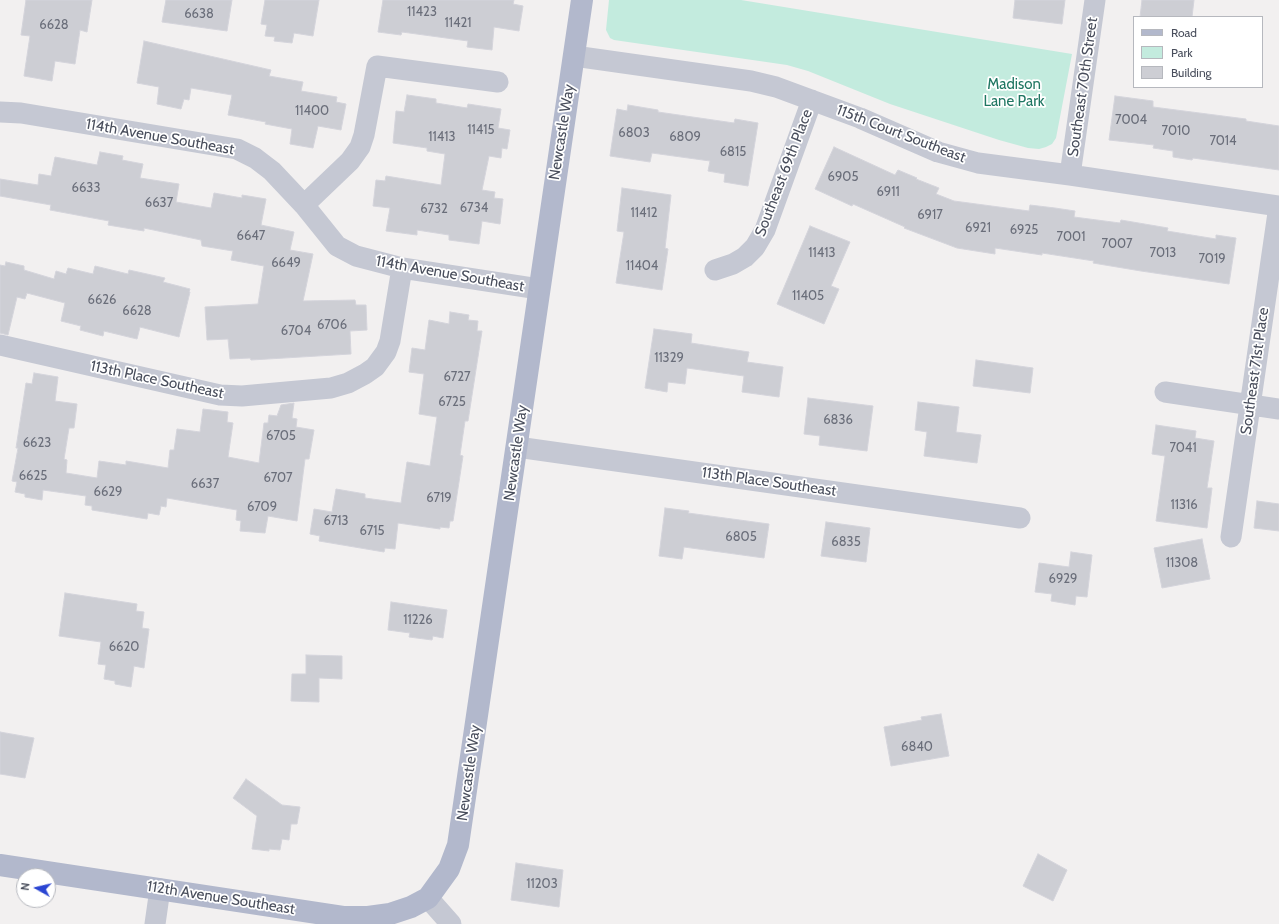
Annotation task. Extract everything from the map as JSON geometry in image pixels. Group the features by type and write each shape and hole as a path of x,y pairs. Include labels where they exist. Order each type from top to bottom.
{"main road":[{"name":"Newcastle Way","path":"428,898 449,870 458,844 582,0"},
{"name":"112th Avenue Southeast","path":"0,865 343,917 368,917 390,914 411,907 428,898"}],"street":[{"name":"Southeast 70th Street","path":"1070,175 1095,0"},
{"name":"115th Court Southeast","path":"574,56 751,81 776,87 860,118 938,152 978,163 1279,206"},
{"path":"304,205 350,161 360,147 364,135 377,66 498,82"},
{"name":"Southeast 69th Place","path":"715,270 733,264 745,257 755,247 765,230 812,100"},
{"name":"114th Avenue Southeast","path":"0,112 28,114 237,149 255,158 272,171 304,205 337,246 356,256 402,268 539,289"},
{"name":"Southeast 71st Place","path":"1231,537 1279,206"},
{"name":"113th Place Southeast","path":"0,345 220,395 242,396 331,388 365,374 375,367 386,352 390,342 402,268"},
{"path":"1165,392 1279,409"},
{"name":"113th Place Southeast","path":"517,447 1020,518"},
{"path":"155,924 160,889"},
{"path":"428,898 451,924"}],"green space":[{"name":"Madison Lane Park","path":"609,0 741,0 1072,54 1056,138 1052,144 1046,147 1039,149 1028,148 890,104 808,71 787,65 614,40 610,38 606,30"}],"building":[{"path":"26,0 92,0 87,32 80,30 75,64 55,61 52,81 24,76 30,36 21,35"},
{"path":"166,0 232,0 227,31 162,22"},
{"path":"265,0 319,0 313,36 294,33 292,43 274,41 275,37 265,36 267,25 261,24"},
{"path":"383,0 514,0 513,4 523,6 519,31 494,27 492,50 467,47 468,41 402,32 401,35 378,32"},
{"path":"1015,0 1065,0 1062,24 1013,18"},
{"path":"1142,0 1194,0 1192,16 1140,16"},
{"path":"144,41 271,70 269,76 303,82 301,91 337,97 336,102 346,104 341,130 318,126 313,148 290,144 292,129 265,124 266,122 228,115 232,95 191,88 189,100 184,99 181,109 157,104 159,87 137,83"},
{"path":"407,95 436,99 436,103 467,108 468,104 501,109 498,128 510,130 507,149 502,148 501,158 489,156 482,190 495,192 494,198 503,199 500,224 482,221 479,244 449,240 449,235 417,230 417,235 386,231 390,208 373,206 376,180 385,181 386,176 441,185 445,154 427,151 427,148 393,143 396,111 404,112"},
{"path":"1115,96 1153,101 1153,107 1246,119 1246,121 1279,126 1279,170 1193,158 1192,160 1173,157 1173,151 1153,148 1154,145 1109,140"},
{"path":"628,105 658,110 658,112 734,123 735,119 758,123 748,186 724,182 725,174 708,171 710,161 652,153 650,162 610,156 617,109 627,111"},
{"path":"834,147 895,175 898,170 917,178 916,179 939,188 936,194 954,201 1029,211 1030,205 1055,208 1075,211 1074,217 1120,223 1121,220 1168,228 1167,231 1216,239 1216,235 1236,238 1229,284 1141,271 1093,263 1094,261 1042,253 1042,255 995,248 995,254 957,248 904,228 905,227 853,204 852,206 815,189"},
{"path":"100,152 123,156 122,160 143,164 140,178 179,184 176,202 211,208 214,193 242,198 242,195 266,199 261,225 294,232 290,250 313,254 303,301 355,300 356,305 366,305 367,330 350,331 351,354 251,360 250,358 230,359 228,339 207,340 205,307 258,304 264,266 231,260 233,251 202,246 201,240 144,228 144,231 108,225 109,221 50,210 51,205 0,196 0,179 38,185 39,174 51,176 55,157 97,165"},
{"path":"622,188 671,195 665,248 668,249 662,290 616,283 624,232 617,231"},
{"path":"810,226 850,242 831,286 839,289 824,324 777,304"},
{"path":"6,262 24,266 24,270 54,279 56,271 66,274 68,268 93,274 95,266 128,274 129,270 165,278 163,282 190,289 179,337 140,327 137,339 104,331 103,336 80,330 81,326 61,321 65,303 27,293 25,299 17,297 8,335 0,333 0,265 5,266"},
{"path":"450,312 469,315 468,320 478,321 477,331 482,331 468,421 465,421 460,455 463,456 453,521 450,521 449,528 440,527 440,529 398,523 395,549 385,548 384,552 319,541 320,536 310,534 314,509 332,512 336,489 365,494 365,498 401,503 407,462 430,466 437,417 419,414 424,374 409,372 412,348 425,350 429,320 449,324"},
{"path":"654,329 692,334 691,343 749,352 747,362 783,367 779,397 742,392 744,376 687,368 685,384 668,382 667,392 645,388"},
{"path":"976,360 1033,368 1030,393 973,386"},
{"path":"34,373 58,377 55,401 77,404 74,428 69,428 64,459 67,460 66,473 97,478 99,461 126,465 126,461 168,468 170,450 174,450 177,429 200,432 203,409 228,412 227,422 233,423 228,457 259,463 264,423 268,423 269,415 277,416 281,405 294,403 292,418 297,419 296,427 314,430 309,459 305,459 297,521 268,516 265,533 240,531 241,521 236,520 237,510 167,498 166,507 161,506 159,515 148,513 147,519 92,510 92,506 85,505 86,496 43,490 42,500 25,497 25,494 15,492 17,482 12,481 18,448 16,448 26,383 32,384"},
{"path":"808,398 873,406 867,451 819,445 820,436 804,434"},
{"path":"918,402 959,407 956,432 981,435 977,463 924,456 927,432 915,430"},
{"path":"1156,425 1196,431 1195,438 1214,441 1207,488 1212,488 1207,528 1156,521 1165,456 1152,454"},
{"path":"1257,501 1279,504 1279,531 1254,528"},
{"path":"665,508 689,511 688,513 769,524 764,558 684,547 682,559 659,556"},
{"path":"826,522 870,528 866,562 821,556"},
{"path":"1202,539 1210,579 1162,588 1154,548"},
{"path":"1071,552 1092,555 1087,597 1076,596 1075,605 1051,601 1052,594 1035,592 1039,563 1069,567"},
{"path":"65,593 137,604 136,611 144,612 142,628 149,629 144,668 134,666 131,687 115,684 115,681 104,679 106,665 98,664 101,642 59,636"},
{"path":"391,602 447,610 443,638 433,636 432,640 409,637 410,633 388,630"},
{"path":"306,655 342,656 342,679 319,678 319,702 291,701 292,674 306,674"},
{"path":"941,714 949,756 891,766 884,727 922,720 921,717"},
{"path":"0,732 34,738 25,778 0,774"},
{"path":"246,779 282,805 300,807 297,824 291,824 289,840 282,839 280,850 269,849 269,851 252,849 257,816 233,798"},
{"path":"1038,854 1067,870 1053,901 1023,886"},
{"path":"516,863 563,870 559,907 511,900"}]}
